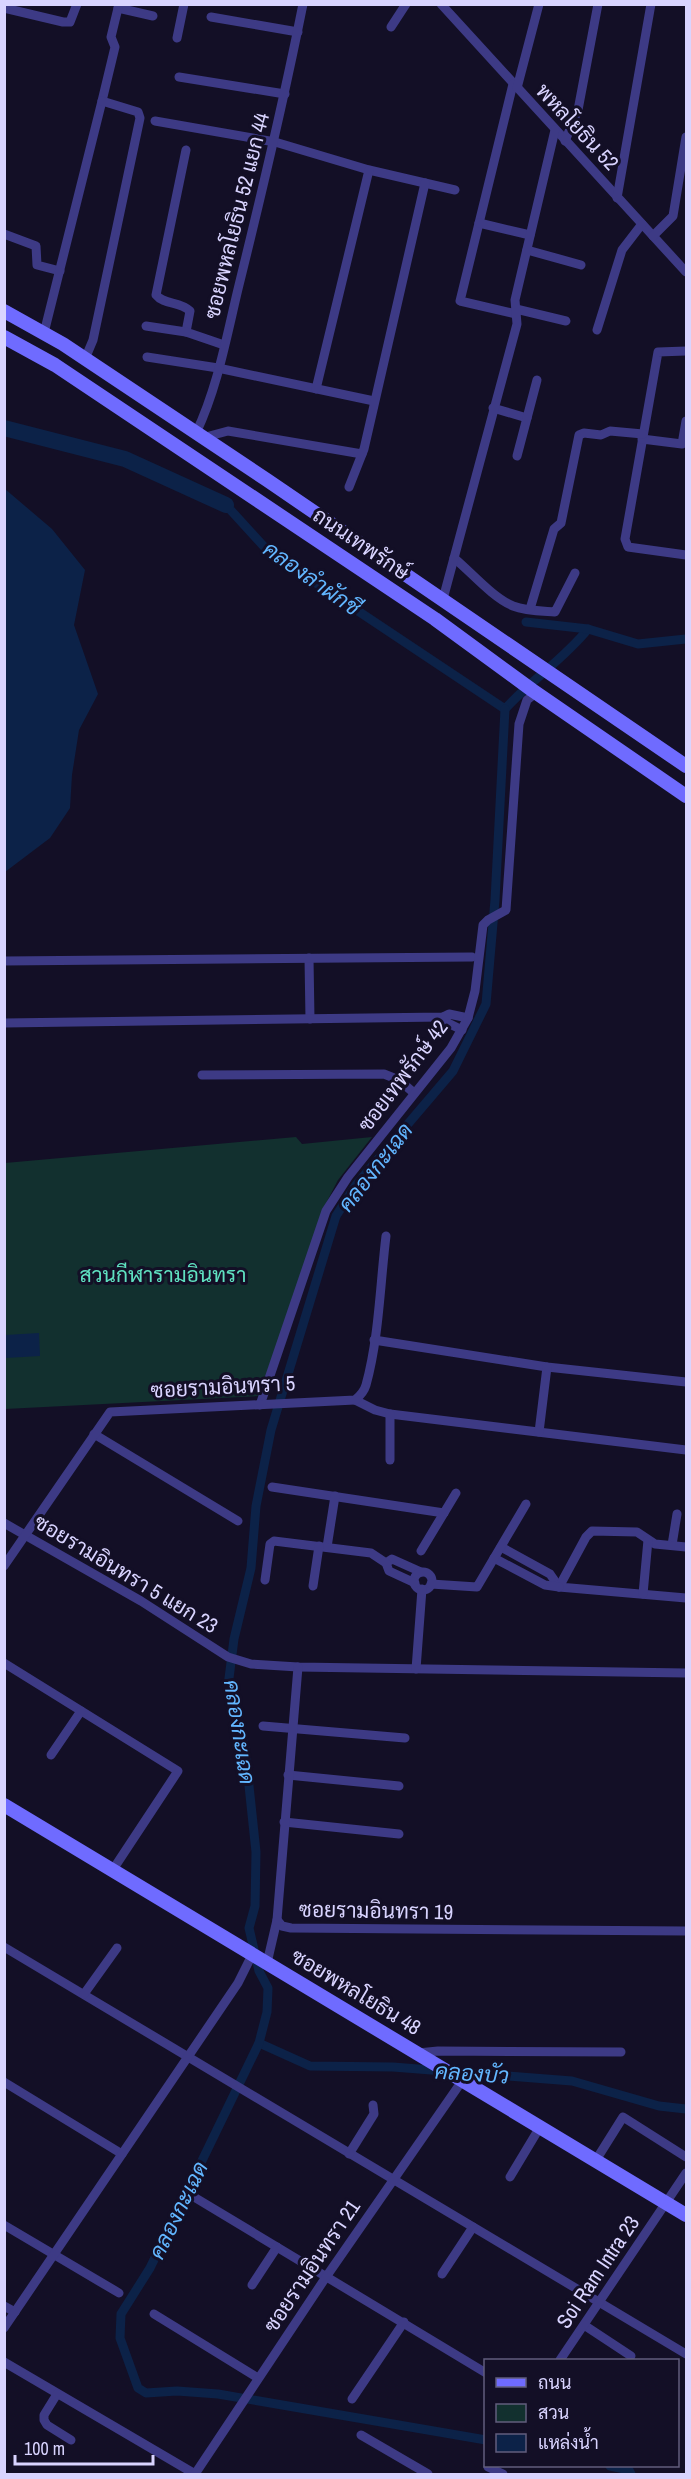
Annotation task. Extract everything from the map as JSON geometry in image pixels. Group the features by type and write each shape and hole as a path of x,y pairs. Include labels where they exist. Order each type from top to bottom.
{"main road":[{"name":"ถนนเทพรักษ์","path":"4,311 85,359 687,766"},
{"name":"ถนนเทพรักษ์","path":"4,337 56,365 406,599 534,691 687,796"},
{"name":"ซอยพหลโยธิน 48","path":"4,1805 687,2215"}],"street":[{"path":"4,19 6,8 70,22 77,4"},
{"path":"177,38 184,4"},
{"name":"ซอยพหลโยธิน 52 แยก 44","path":"199,435 208,409 275,142 303,4"},
{"path":"391,27 406,4"},
{"name":"พหลโยธิน 52","path":"441,4 687,272"},
{"path":"539,4 515,86 460,301 566,321"},
{"path":"565,141 578,110 598,4"},
{"path":"617,198 651,4"},
{"path":"44,333 115,47 111,37 119,6 153,16"},
{"path":"211,17 298,32"},
{"path":"179,77 285,94"},
{"path":"85,359 93,340 140,118 138,112 102,101"},
{"path":"155,121 275,142 369,170 455,190"},
{"path":"443,599 517,324 515,300 555,130"},
{"path":"653,236 673,216 687,137"},
{"path":"186,150 156,295 159,299 186,307 190,311 186,332"},
{"path":"316,389 369,170"},
{"path":"349,487 362,454 424,183"},
{"path":"479,223 530,235"},
{"path":"597,330 622,250 642,224"},
{"path":"4,234 36,246 37,266 60,272"},
{"path":"527,250 581,265"},
{"path":"146,326 186,332 224,345"},
{"path":"687,351 658,352 625,539 628,547 687,555"},
{"path":"147,357 374,401"},
{"path":"517,456 537,380"},
{"path":"493,408 527,418"},
{"path":"530,609 554,529 561,523 579,435 584,433 601,435 610,431 682,444 687,421"},
{"path":"199,435 228,430 362,454"},
{"path":"454,558 504,601 515,607 530,609 555,612 575,573"},
{"name":"ซอยเทพรักษ์ 42","path":"260,1405 326,1211 348,1177 451,1048 468,1018 475,991 482,929 488,920 506,910 508,902 519,724 527,700 534,691"},
{"path":"4,961 472,957"},
{"path":"309,958 310,1019"},
{"path":"4,1023 443,1017 449,1014 468,1018"},
{"path":"443,1017 448,1023 462,1030"},
{"path":"202,1075 384,1074 399,1080 414,1093"},
{"path":"386,1236 374,1340 365,1387 355,1400 375,1410 390,1414 687,1450"},
{"path":"374,1340 547,1367 687,1382"},
{"path":"539,1432 547,1367"},
{"name":"ซอยรามอินทรา 5","path":"4,1566 110,1412 355,1400"},
{"path":"390,1414 390,1460"},
{"path":"93,1434 238,1521"},
{"path":"272,1487 444,1513"},
{"path":"421,1551 456,1493"},
{"path":"313,1586 335,1496"},
{"path":"431,1584 477,1587 526,1504"},
{"path":"672,1545 677,1514"},
{"name":"ซอยรามอินทรา 5 แยก 23","path":"4,1523 141,1601 228,1657 241,1662 298,1667 687,1673"},
{"path":"559,1587 586,1537 592,1531 637,1532 655,1544 687,1547"},
{"path":"643,1594 648,1540"},
{"path":"265,1580 271,1541 371,1553 386,1563 389,1571 418,1586 428,1588 431,1584 431,1576 392,1559 386,1563"},
{"path":"501,1547 550,1574 559,1587"},
{"path":"494,1558 544,1585 687,1598"},
{"path":"416,1669 418,1586 415,1577 421,1572"},
{"path":"4,1663 178,1771 112,1871"},
{"name":"ซอยรามอินทรา 19","path":"298,1667 277,1920 282,1926 291,1928 687,1931"},
{"path":"51,1755 81,1711"},
{"path":"263,1726 405,1738"},
{"path":"288,1775 399,1786"},
{"path":"284,1822 399,1834"},
{"path":"267,1964 277,1920"},
{"path":"4,1947 687,2354"},
{"path":"84,1994 117,1948"},
{"path":"4,2328 238,1983 252,1955"},
{"path":"423,2056 438,2051 621,2052"},
{"name":"ซอยรามอินทรา 21","path":"195,2474 393,2180 458,2078"},
{"path":"4,2082 122,2154"},
{"path":"349,2154 374,2114 373,2105"},
{"path":"596,2160 624,2116 687,2157"},
{"path":"510,2177 540,2127"},
{"name":"Soi Ram Intra 23","path":"561,2359 599,2300 687,2174"},
{"path":"194,2197 484,2372"},
{"path":"4,2225 119,2293"},
{"path":"442,2274 473,2227"},
{"path":"252,2285 277,2247"},
{"path":"4,2306 15,2312"},
{"path":"154,2314 258,2378"},
{"path":"351,2399 404,2322"},
{"path":"584,2325 631,2356"},
{"path":"4,2362 195,2474"},
{"path":"57,2394 44,2415 44,2421 71,2439"},
{"path":"361,2435 428,2475"},
{"path":"486,2469 503,2475"}],"green space":[{"name":"สวนกีฬารามอินทรา","path":"296,1137 302,1144 372,1137 338,1180 323,1209 260,1396 5,1409 5,1163"}],"water":[{"path":"5,489 52,529 85,570 74,625 98,694 79,730 70,808 50,838 5,872"},
{"path":"39,1333 40,1356 5,1358 5,1335"}],"waterway":[{"name":"คลองลำผักชี","path":"4,428 125,459 226,505"},
{"name":"คลองลำผักชี","path":"226,505 268,551 505,709 569,650 588,629"},
{"path":"526,622 588,629 638,644 686,639"},
{"name":"คลองกะเฉด","path":"484,2440 218,2394 177,2391 146,2393 138,2388 120,2338 121,2314 150,2268 259,2043 267,2012 268,1988 259,1971 249,1928 255,1906 256,1852 245,1748 228,1686 234,1639 251,1568 256,1506 271,1430 336,1216 356,1185 453,1071 486,1004 495,900 505,709"},
{"name":"คลองบัว","path":"259,2043 310,2066 393,2067 572,2081 659,2106 686,2109"},
{"name":"คลองกะเฉด","path":"615,2467 629,2470 631,2474"}]}
